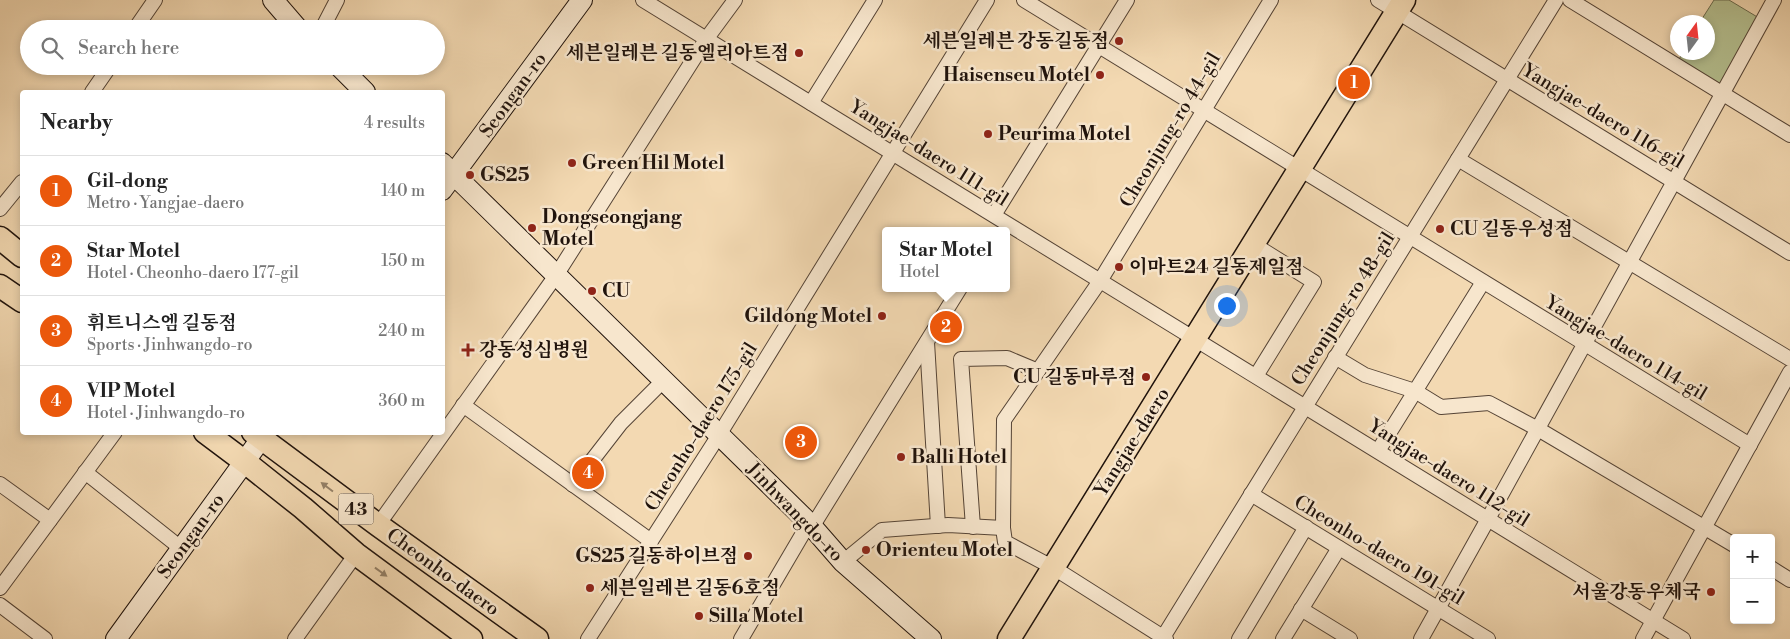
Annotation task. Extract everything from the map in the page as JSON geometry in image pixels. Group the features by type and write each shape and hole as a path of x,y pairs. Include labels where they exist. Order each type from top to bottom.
{"main road":[{"name":"Yangjae-daero","path":"1009,639 1401,6"},
{"path":"0,238 20,254"},
{"path":"0,286 20,300"},
{"name":"Cheonho-daero","path":"209,435 303,508 356,554 471,639"},
{"name":"Cheonho-daero","path":"261,435 378,525 537,639"}],"street":[{"path":"141,20 155,0"},
{"path":"273,0 290,20"},
{"path":"327,20 337,0"},
{"name":"Seongan-ro","path":"447,176 582,0"},
{"name":"Yangjae-daero 111-gil","path":"644,0 892,153 997,222"},
{"path":"445,430 557,274 707,38 735,0"},
{"path":"811,103 875,0"},
{"name":"Cheonho-daero 175-gil","path":"588,639 719,435 987,0"},
{"name":"Yangjae-daero 114-gil","path":"1024,0 1750,445"},
{"path":"997,222 1127,0"},
{"name":"Cheonjung-ro 44-gil","path":"1003,528 1004,420 1100,280 1271,0"},
{"name":"Yangjae-daero 116-gil","path":"1378,0 1401,6 1507,80 1790,253"},
{"name":"Cheonjung-ro 48-gil","path":"1163,638 1556,0"},
{"path":"1570,0 1789,132"},
{"path":"1420,639 1674,182 1768,2"},
{"path":"93,90 104,75"},
{"path":"348,75 363,90"},
{"path":"1458,159 1790,359"},
{"name":"Jinhwangdo-ro","path":"447,176 557,274 810,525 843,562 931,639"},
{"path":"0,209 20,184"},
{"name":"Yangjae-daero 111-gil","path":"1010,229 1100,280 1195,339"},
{"path":"1254,244 1314,282 1256,376"},
{"path":"1378,451 1484,282"},
{"path":"741,639 810,525 958,292"},
{"name":"Yangjae-daero 112-gil","path":"1195,339 1683,639"},
{"path":"927,342 938,526"},
{"path":"1335,357 1365,376 1415,391 1441,407 1489,403 1538,429 1730,543"},
{"path":"973,527 961,359 1007,358 1038,371"},
{"path":"1644,639 1790,372"},
{"path":"573,484 621,423 664,380"},
{"name":"Cheonho-daero 175-gil","path":"463,405 651,541"},
{"path":"0,588 112,435"},
{"name":"Seongan-ro","path":"116,639 245,462 259,435"},
{"path":"378,525 442,435"},
{"path":"85,472 182,548"},
{"path":"0,484 50,520"},
{"name":"Cheonho-daero 191-gil","path":"1251,494 1488,639"},
{"path":"843,562 882,530 938,526 1003,528 1005,542 1054,568 1163,638"},
{"path":"1239,639 1306,527"},
{"path":"1283,639 1339,548"},
{"path":"295,639 356,554"},
{"path":"1775,571 1790,580"},
{"path":"0,605 45,639"},
{"path":"1302,609 1350,639"}],"green space":[{"path":"1714,0 1729,0 1759,18 1721,87 1677,62 1678,60 1715,60 1715,15 1704,15"}],"place":[{"name":"세븐일레븐 강동길동점","path":"1119,41"},
{"name":"세븐일레븐 길동엘리아트점","path":"799,53"},
{"name":"Haisenseu Motel","path":"1100,75"},
{"name":"Gil-dong","path":"1354,83"},
{"name":"Peurima Motel","path":"988,134"},
{"name":"Green Hil Motel","path":"572,163"},
{"name":"GS25","path":"470,175"},
{"name":"Dongseongjang Motel","path":"532,228"},
{"name":"CU 길동우성점","path":"1440,229"},
{"name":"이마트24 길동제일점","path":"1119,267"},
{"name":"CU","path":"592,291"},
{"name":"Gildong Motel","path":"882,316"},
{"name":"Star Motel","path":"946,327"},
{"name":"강동성심병원","path":"468,350"},
{"name":"CU 길동마루점","path":"1146,377"},
{"name":"휘트니스엠 길동점","path":"801,442"},
{"name":"Balli Hotel","path":"901,457"},
{"name":"VIP Motel","path":"588,473"},
{"name":"Orienteu Motel","path":"866,550"},
{"name":"GS25 길동하이브점","path":"748,556"},
{"name":"세븐일레븐 길동6호점","path":"590,588"},
{"name":"서울강동우체국","path":"1711,592"},
{"name":"Silla Motel","path":"699,616"}]}
